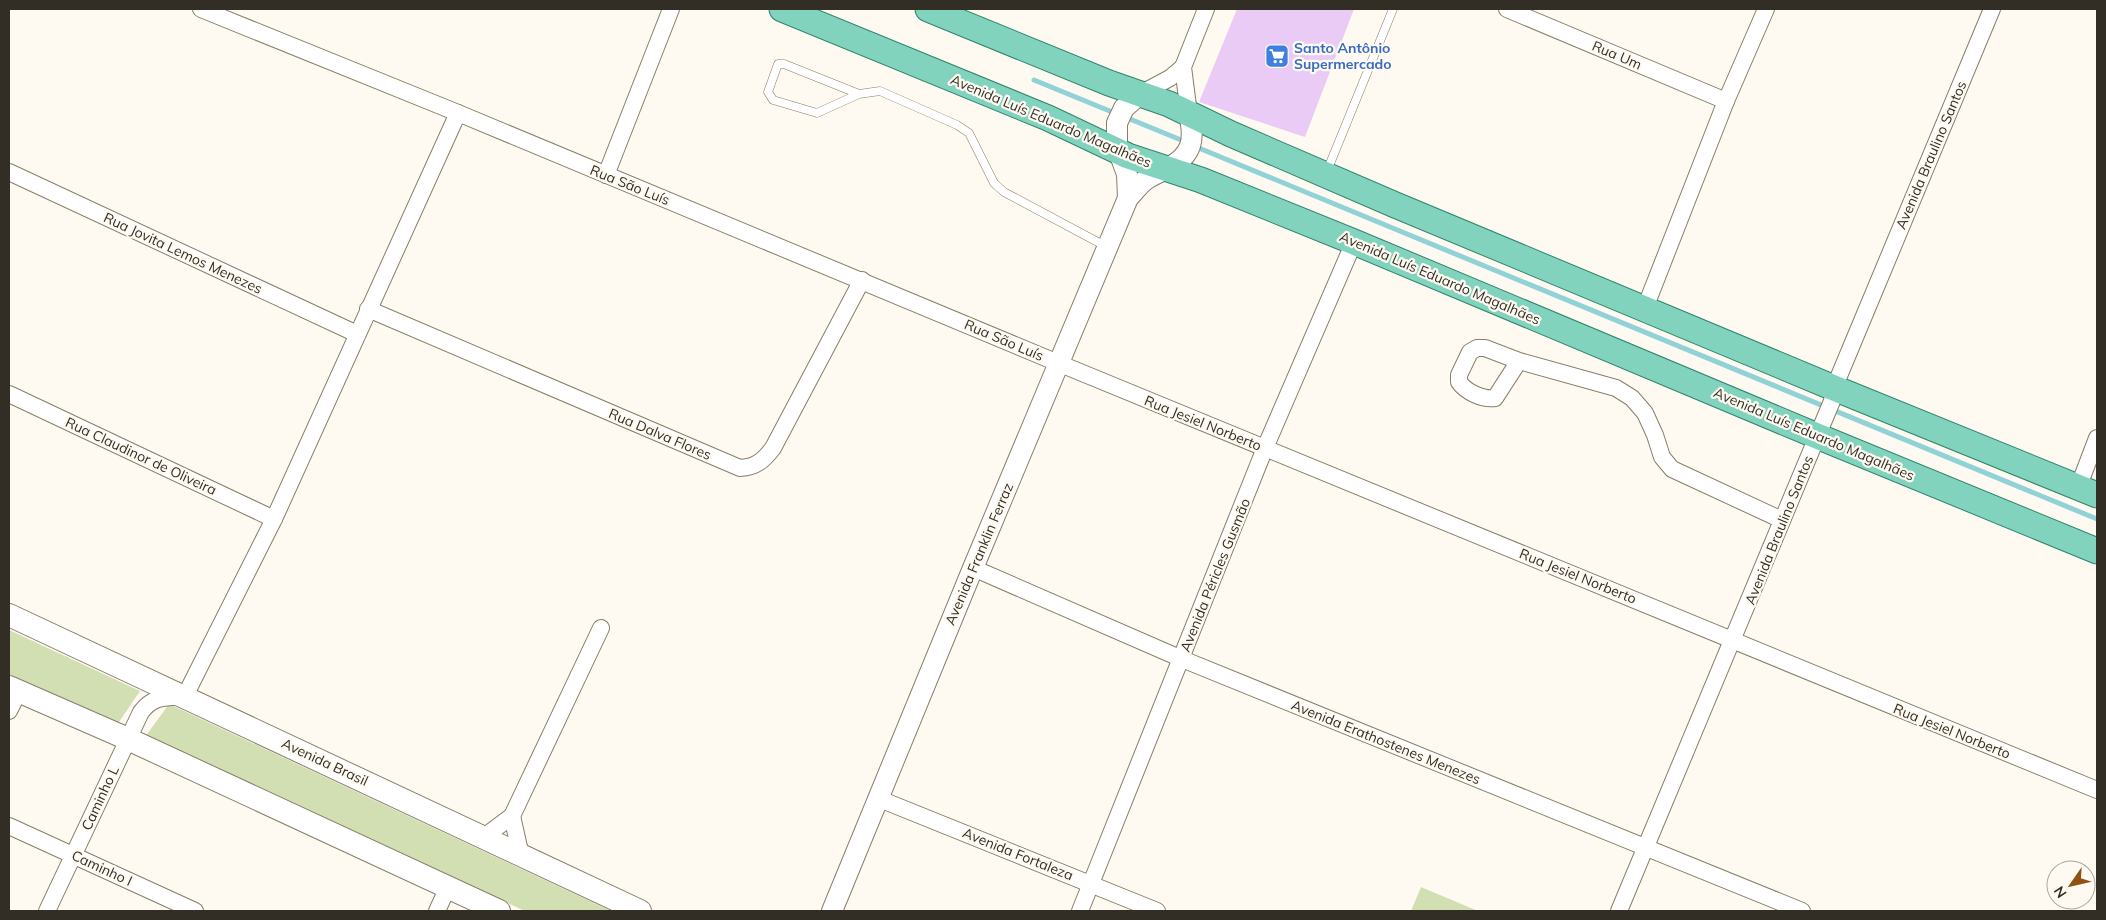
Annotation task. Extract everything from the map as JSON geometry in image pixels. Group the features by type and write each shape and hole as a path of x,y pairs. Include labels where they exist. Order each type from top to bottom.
{"main road":[{"name":"Avenida Luís Eduardo Magalhães","path":"782,9 1048,118 1174,165 1201,180 1820,430 2097,551"},
{"path":"928,9 1135,97 1169,104 1191,121 1325,174 1645,308 1833,395 2088,492"},
{"name":"Avenida Brasil","path":"9,615 640,911"},
{"path":"14,689 128,739 499,911"}],"street":[{"name":"Rua São Luís","path":"202,9 862,280 1058,363"},
{"path":"606,175 671,9"},
{"path":"1128,198 1127,174 1117,144 1119,117 1135,97 1170,78 1183,67 1206,9"},
{"name":"Rua Um","path":"1508,9 1726,101"},
{"path":"1645,308 1726,101 1766,9"},
{"name":"Avenida Braulino Santos","path":"1619,911 1820,430 1992,9"},
{"path":"1128,198 1144,181 1174,165 1191,144 1191,121 1183,67"},
{"path":"185,696 274,519 458,113"},
{"name":"Rua Jovita Lemos Menezes","path":"9,172 357,334"},
{"name":"Avenida Franklin Ferraz","path":"832,911 1128,198"},
{"name":"Avenida Péricles Gusmão","path":"1080,911 1265,448 1354,242"},
{"name":"Rua Dalva Flores","path":"368,308 740,468 752,467 763,461 773,448 862,280"},
{"path":"1519,361 1616,388 1632,398 1645,413 1662,457 1672,469 1782,520"},
{"name":"Rua Jesiel Norberto","path":"1058,363 2097,790"},
{"name":"Rua Claudinor de Oliveira","path":"9,394 274,519"},
{"path":"2088,492 2097,438"},
{"name":"Avenida Erathostenes Menezes","path":"973,568 1182,658 1802,911"},
{"path":"484,837 512,816 601,628"},
{"path":"9,712 14,689"},
{"name":"Caminho L","path":"47,911 141,712 158,698 185,696"},
{"name":"Avenida Fortaleza","path":"878,798 1157,911"},
{"path":"512,816 521,856"},
{"name":"Caminho I","path":"9,826 73,855 178,908 195,911"},
{"path":"437,911 448,887"}],"lane":[{"path":"1325,174 1393,9"},
{"path":"858,94 784,64 778,64 768,92 773,100 817,113 858,94 880,91 957,125 969,133 994,183 1004,192 1107,247"}],"green space":[{"path":"9,630 140,691 117,725 9,675"},
{"path":"169,704 611,911 525,911 145,737"},
{"path":"1421,887 1478,911 1411,911"}],"building":[{"name":"Santo Antônio Supermercado","path":"1237,9 1354,9 1305,137 1199,102"}],"waterway":[{"path":"1034,80 1117,114"},
{"path":"1125,117 1186,142"},
{"path":"1194,146 2097,519"}],"place":[{"name":"Santo Antônio Supermercado","path":"1277,56"}]}
